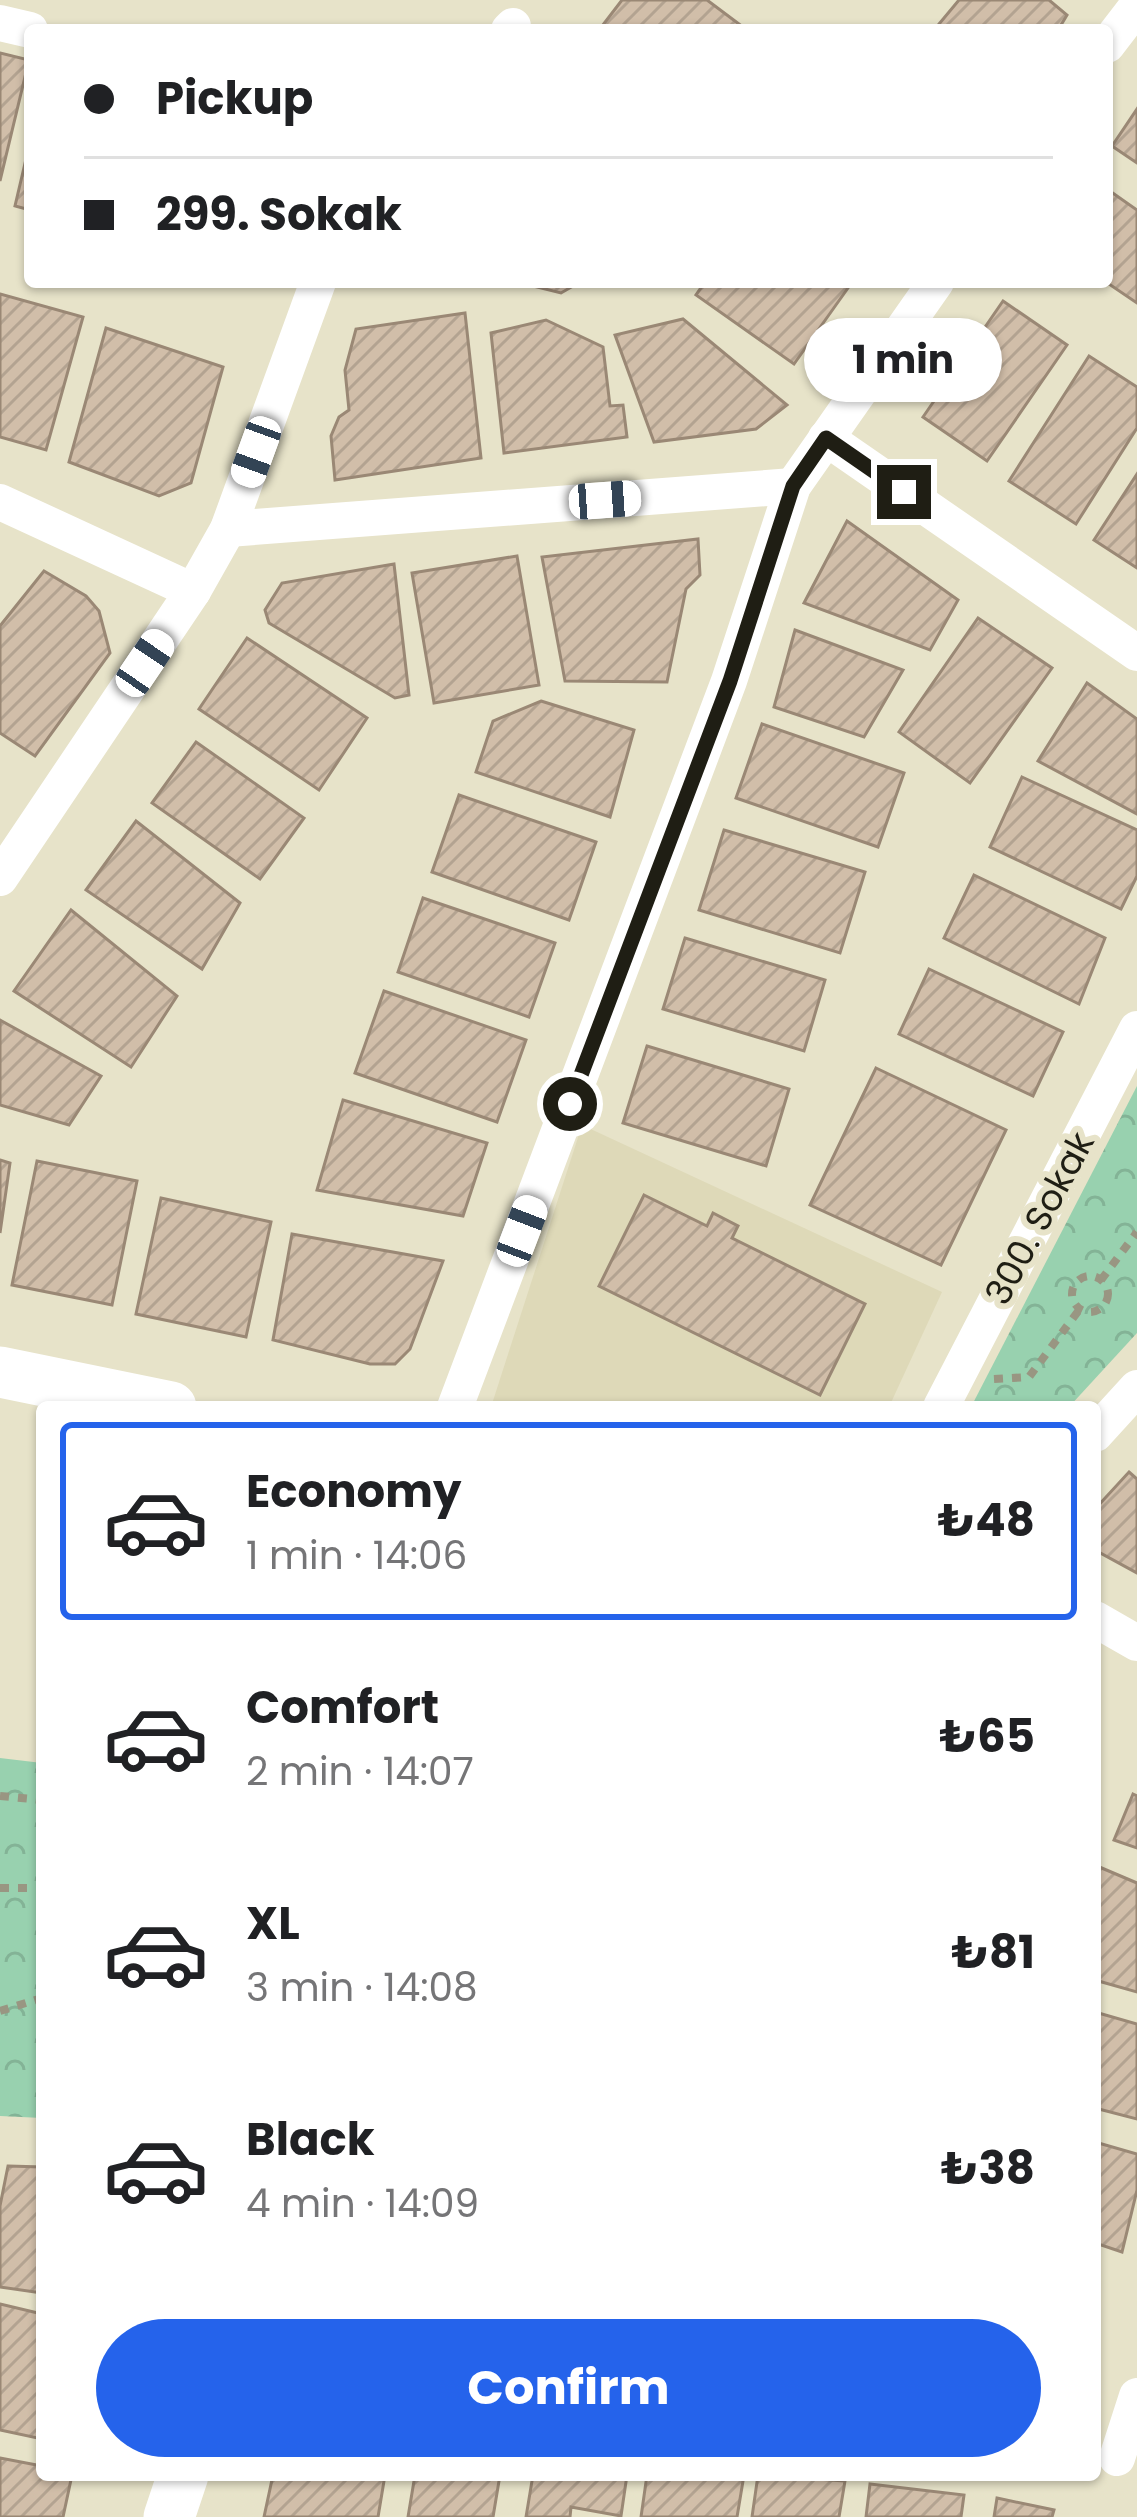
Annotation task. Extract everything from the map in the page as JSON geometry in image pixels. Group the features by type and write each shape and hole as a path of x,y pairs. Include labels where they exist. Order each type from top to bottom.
{"street":[{"path":"1113,37 1137,6"},
{"path":"0,878 193,591 228,529 316,288"},
{"path":"457,1401 730,681 793,486 932,288"},
{"path":"826,438 1137,653"},
{"path":"228,529 793,486"},
{"path":"0,502 193,591"},
{"name":"300. Sokak","path":"947,1394 1137,1028"},
{"path":"0,1372 142,1401"},
{"path":"1101,1427 1137,1388"},
{"path":"1101,1622 1137,1643"},
{"path":"1116,2458 1137,2396"},
{"path":"169,2517 181,2481"}],"path":[{"path":"1102,1280 1084,1276 1075,1283 1072,1300 1079,1310 1091,1313 1107,1303 1102,1280 1137,1233"},
{"path":"947,1394 1029,1377 1079,1310"},
{"path":"0,1796 36,1799"},
{"path":"0,1888 36,1888"},
{"path":"0,2011 36,2000"}],"shaded area":[{"path":"582,1125 942,1292 892,1401 493,1401"}],"green space":[{"path":"1137,1086 1137,1333 1075,1401 974,1401"},
{"path":"0,1758 36,1762 36,2118 0,2116"}],"building":[{"path":"622,0 707,0 739,24 604,24"},
{"path":"959,0 1049,0 1067,15 1062,24 939,24"},
{"path":"0,53 24,59 24,81 0,181"},
{"path":"1137,109 1137,163 1113,145"},
{"path":"24,168 24,208 15,206"},
{"path":"1113,193 1137,210 1137,303 1113,287"},
{"path":"701,288 848,288 794,364 696,295"},
{"path":"0,294 83,317 46,450 0,437"},
{"path":"1003,301 1067,345 987,461 923,417"},
{"path":"465,313 481,458 335,480 331,436 339,417 349,410 345,370 356,329"},
{"path":"683,319 787,405 756,429 654,442 615,335"},
{"path":"546,320 603,347 610,406 623,405 627,437 504,453 491,333"},
{"path":"106,328 223,367 191,483 159,496 69,462"},
{"path":"1089,356 1137,387 1137,428 1076,524 1009,481"},
{"path":"1137,474 1137,568 1094,540"},
{"path":"847,521 958,600 930,650 804,603"},
{"path":"698,539 700,575 686,589 667,682 565,681 542,557"},
{"path":"517,556 539,685 434,703 412,573"},
{"path":"394,564 409,695 395,698 269,623 265,610 282,583"},
{"path":"44,571 86,596 99,611 110,653 35,756 0,733 0,626"},
{"path":"978,618 1052,668 970,783 899,732"},
{"path":"795,630 903,670 864,737 774,707"},
{"path":"247,638 367,718 319,790 199,709"},
{"path":"1087,683 1137,719 1137,814 1038,761"},
{"path":"541,701 634,730 610,817 476,772 493,721"},
{"path":"762,724 904,773 878,847 736,798"},
{"path":"196,742 304,818 260,879 152,803"},
{"path":"1022,777 1137,830 1137,876 1121,909 990,847"},
{"path":"459,795 596,842 569,920 432,872"},
{"path":"136,821 240,903 202,969 86,890"},
{"path":"724,830 865,872 840,953 699,910"},
{"path":"974,875 1105,938 1079,1004 944,938"},
{"path":"423,898 555,943 529,1017 398,972"},
{"path":"71,910 177,996 131,1067 14,991"},
{"path":"685,938 825,980 804,1051 663,1009"},
{"path":"929,969 1063,1032 1033,1096 899,1034"},
{"path":"384,991 526,1040 497,1122 355,1073"},
{"path":"0,1020 101,1076 69,1125 0,1105"},
{"path":"647,1046 789,1089 766,1166 623,1123"},
{"path":"876,1068 1006,1130 941,1265 810,1205"},
{"path":"343,1100 487,1143 463,1216 317,1190"},
{"path":"0,1160 10,1163 0,1233"},
{"path":"37,1161 137,1181 112,1305 12,1285"},
{"path":"644,1195 707,1226 713,1213 738,1226 732,1238 865,1304 820,1395 599,1286"},
{"path":"161,1198 271,1222 246,1337 136,1314"},
{"path":"292,1234 443,1261 410,1349 395,1364 370,1364 273,1340"},
{"path":"1129,1472 1137,1479 1137,1573 1101,1553 1101,1502"},
{"path":"1133,1794 1137,1796 1137,1848 1114,1840"},
{"path":"1101,1868 1137,1883 1137,1992 1101,1982"},
{"path":"1101,2014 1137,2024 1137,2119 1101,2110"},
{"path":"1101,2144 1137,2154 1137,2190 1122,2252 1101,2245"},
{"path":"8,2166 36,2167 36,2292 0,2287 0,2206"},
{"path":"0,2304 36,2313 36,2438 0,2430"},
{"path":"0,2458 36,2465 36,2481 71,2481 63,2517 0,2517"},
{"path":"272,2481 384,2481 378,2517 264,2517"},
{"path":"414,2481 499,2481 493,2517 408,2517"},
{"path":"532,2481 626,2481 621,2516 571,2507 570,2517 526,2517"},
{"path":"646,2481 743,2481 737,2517 641,2517"},
{"path":"757,2481 845,2481 839,2517 752,2517"},
{"path":"870,2484 964,2495 961,2517 866,2517"},
{"path":"997,2498 1054,2510 1052,2517 994,2517"}],"route":[{"path":"570,1104 730,681 793,486 826,438 904,492"}]}
